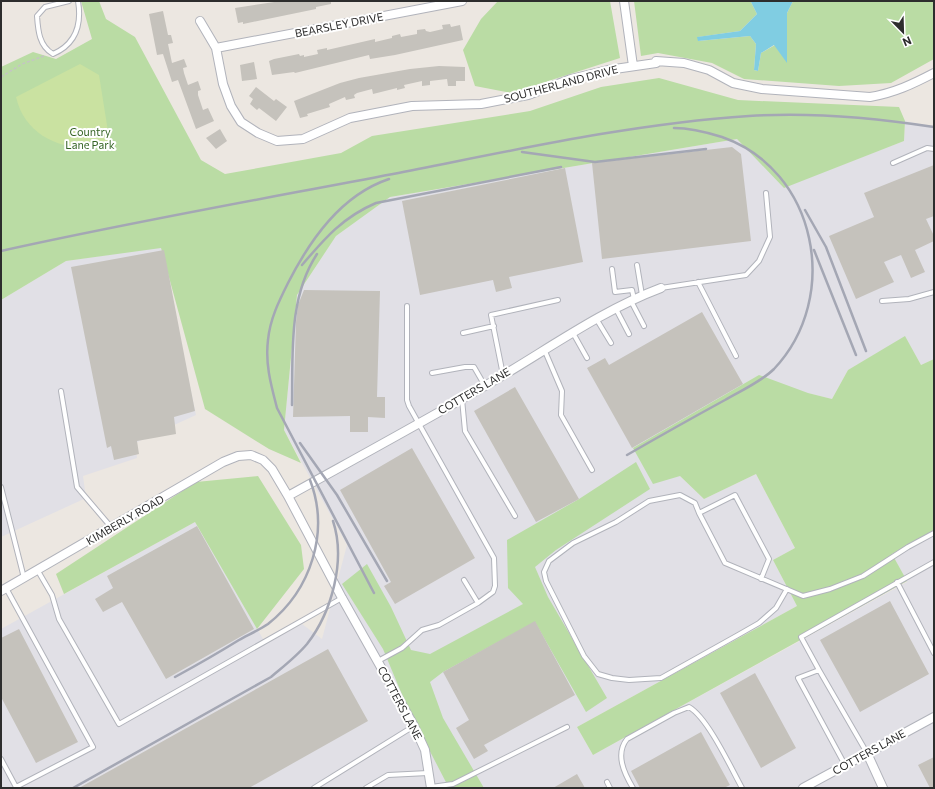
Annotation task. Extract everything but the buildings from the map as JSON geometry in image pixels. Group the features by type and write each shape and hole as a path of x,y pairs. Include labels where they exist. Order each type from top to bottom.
{"street":[{"name":"BEARSLEY DRIVE","path":"216,48 462,1"},
{"path":"624,1 633,66"},
{"name":"SOUTHERLAND DRIVE","path":"200,21 216,48 223,84 231,106 241,122 258,133 277,140 303,139 350,118 412,106 481,104 528,95 571,79 608,70 656,63 656,61 684,63 709,70 733,83 762,89 870,97 906,88 934,73"},
{"name":"COTTERS LANE","path":"288,496 485,386 544,349 642,295 661,288"},
{"name":"COTTERS LANE","path":"251,455 263,460 272,469 414,726 424,750 430,773 431,788"},
{"name":"KIMBERLY ROAD","path":"4,590 223,462 238,456 251,455"},
{"name":"COTTERS LANE","path":"803,788 934,717"},
{"path":"867,753 883,788"}],"lane":[{"path":"69,1 45,7 37,16 38,34 45,50 52,54 62,50 78,32 78,1"},
{"path":"893,163 927,148 934,149"},
{"path":"661,288 746,275 759,261 770,237 766,193"},
{"path":"637,265 642,295"},
{"path":"612,269 615,292 632,290 632,301 644,326"},
{"path":"698,282 736,356"},
{"path":"882,301 909,299 934,292"},
{"path":"503,375 492,315 558,300"},
{"path":"378,662 402,648 422,630 439,625 478,603 493,592 495,586 494,558 419,423 408,400 407,306"},
{"path":"616,309 629,334"},
{"path":"597,320 611,344"},
{"path":"463,333 494,326"},
{"path":"573,333 587,358"},
{"path":"544,349 562,391 561,415 592,470"},
{"path":"432,373 465,367 474,367 485,386"},
{"path":"61,391 77,487 111,528"},
{"path":"462,398 465,431 514,516"},
{"path":"1,486 24,578"},
{"path":"699,513 735,494 769,559 761,579"},
{"path":"787,589 776,608 759,623 661,678 629,680 612,678 598,674 584,656 546,581 544,572 549,561 573,543 616,522 649,501 680,495 695,504 725,563 761,579 787,589 803,596 830,589 863,576 908,547 934,533"},
{"path":"867,753 801,637 934,562"},
{"path":"38,570 52,595 59,619 119,724 342,598"},
{"path":"464,580 478,603"},
{"path":"897,582 934,653"},
{"path":"1,759 16,787 93,747 4,590"},
{"path":"819,670 798,678 845,765"},
{"path":"633,788 625,774 621,757 622,746 627,739 674,713 689,707 696,711 708,727 742,788"},
{"path":"314,788 414,726"},
{"path":"431,788 453,784 567,727"},
{"path":"366,788 388,775 430,773"},
{"path":"607,782 610,788"}],"path":[{"path":"1,77 22,64 44,56"}],"shaded area":[{"path":"905,121 934,127 934,359 921,365 905,337 848,370 832,399 808,393 680,476 704,499 756,474 795,548 773,560 797,606 577,727 593,755 907,582 892,554 934,530 934,788 1,788 1,629 195,522 266,644 302,624 322,639 347,545 284,430 297,295 336,236 390,197 737,139 785,187 904,141"},
{"path":"161,247 196,415 135,443 137,458 83,476 86,498 1,537 1,300 66,261"}],"green space":[{"name":"Country Lane Park","path":"81,1 99,1 106,19 135,37 201,160 225,174 341,153 372,136 530,111 601,87 659,78 738,100 899,107 905,121 904,141 784,188 737,139 390,197 336,236 297,295 284,430 301,463 269,449 205,409 161,248 66,261 1,300 1,67 33,52 56,59 92,39"},
{"path":"498,1 610,1 620,58 511,93 475,86 463,50 481,19"},
{"path":"634,1 752,1 751,2 757,14 740,31 698,37 698,41 750,36 756,44 754,70 758,71 761,53 775,45 787,62 787,13 793,1 934,1 934,59 891,83 839,86 744,79 712,63 658,53 641,56"},
{"name":"Country Lane Park","path":"80,64 99,75 110,144 88,148 64,145 53,141 34,129 26,120 20,109 16,97"},
{"path":"905,336 921,365 934,359 934,530 892,554 907,581 593,755 577,727 797,606 773,560 795,548 756,474 704,499 680,476 653,484 633,448 759,375 808,393 832,399 848,370"},
{"path":"636,462 650,489 556,550 535,567 548,597 607,698 586,712 535,622 443,672 430,682 443,718 484,788 449,788 408,709 383,649 342,584 367,564 391,607 411,650 430,654 523,604 508,588 507,540 579,499"},
{"path":"258,476 301,545 304,569 257,629 195,522 64,594 56,574 196,482"}],"water":[{"path":"793,1 787,13 787,63 774,45 761,53 758,71 754,70 756,44 750,36 698,41 697,37 740,31 757,14 751,2"}],"railway":[{"path":"1,251 148,220 570,139 659,125 749,116 818,115 889,121 934,127"},
{"path":"627,455 769,374 795,340 808,307 812,273 809,238 798,206 780,177 754,153 722,137 710,133 674,128"},
{"path":"522,152 595,162 706,149"},
{"path":"302,265 335,229 354,215 376,203 561,167"},
{"path":"374,593 277,408 269,374 267,349 269,332 278,303 306,251 317,235 329,221 356,196 372,186 389,179"},
{"path":"805,210 826,247 866,351"},
{"path":"814,250 856,355"},
{"path":"292,405 294,327 297,308 301,289 317,254"},
{"path":"300,443 337,495 387,581"},
{"path":"175,677 268,624 283,610 296,594 313,559 317,539 318,520 316,500 310,480"},
{"path":"73,788 271,677 299,653 316,631 330,601 337,569 338,552 337,536 333,521"}]}
